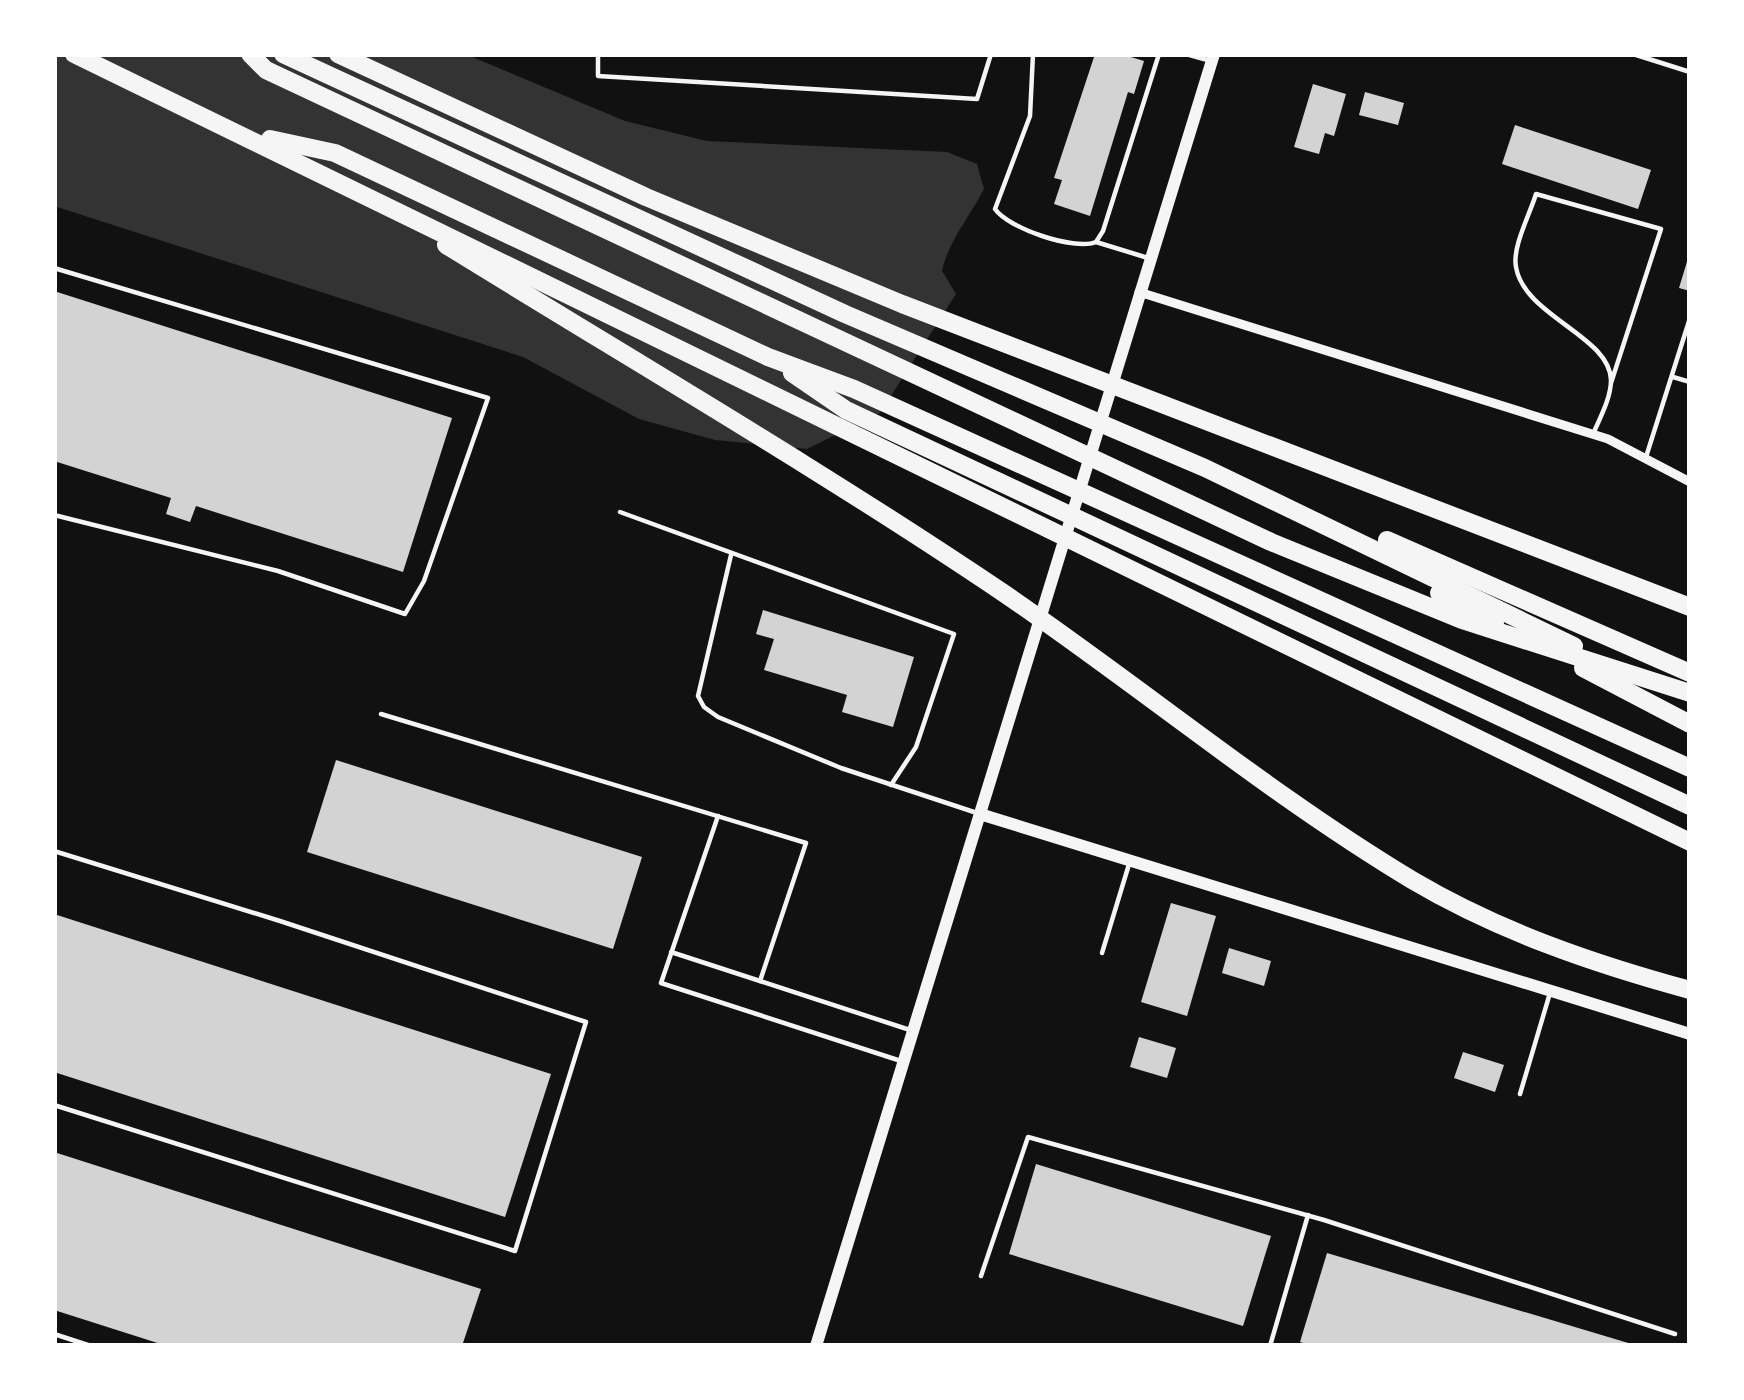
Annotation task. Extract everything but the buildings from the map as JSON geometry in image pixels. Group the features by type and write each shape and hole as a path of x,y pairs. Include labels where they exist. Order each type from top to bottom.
{"highway":[{"path":"74,54 1690,842"},
{"path":"250,54 266,70 1271,542 1462,620 1690,693"},
{"path":"283,54 845,314 1205,468 1690,706"},
{"path":"338,54 688,215 902,304 1690,607"},
{"path":"236,132 335,154 768,357 854,389 1690,768"},
{"path":"356,189 890,518 1007,596 1311,815 1415,881 1513,931 1610,969 1690,990"},
{"path":"768,357 846,410 1690,806"},
{"path":"1205,468 1339,519 1690,674"},
{"path":"1357,539 1400,572 1690,724"}],"street":[{"path":"816,1346 1213,58"},
{"path":"1139,292 1593,434 1690,482"},
{"path":"982,815 1690,1034"}],"lane":[{"path":"598,54 598,76 976,99 991,54"},
{"path":"1033,54 1030,116 996,202 996,214 1079,246 1096,242 1150,259"},
{"path":"1096,242 1116,194 1159,54"},
{"path":"1186,54 1213,58"},
{"path":"1633,54 1690,72"},
{"path":"1593,434 1611,383 1661,229 1536,194 1514,262 1524,293 1598,354 1611,383"},
{"path":"54,268 488,398 424,581 405,614 278,572 54,515"},
{"path":"1646,457 1690,318"},
{"path":"1673,377 1690,382"},
{"path":"620,512 954,634 916,747 891,785"},
{"path":"731,552 698,696 704,707 795,749 982,815"},
{"path":"381,714 806,843 760,981"},
{"path":"718,816 661,983 905,1063"},
{"path":"54,851 586,1022 515,1252 54,1106"},
{"path":"1102,953 1130,861"},
{"path":"671,952 915,1031"},
{"path":"1520,1094 1550,993"},
{"path":"981,1276 1028,1137 1308,1215 1675,1334"},
{"path":"1270,1346 1308,1215"},
{"path":"54,1334 91,1346"}],"shaded area":[{"path":"54,54 465,54 625,121 707,141 947,152 977,164 984,189 954,239 942,271 956,294 880,413 807,449 715,440 639,419 523,357 54,206"}]}
